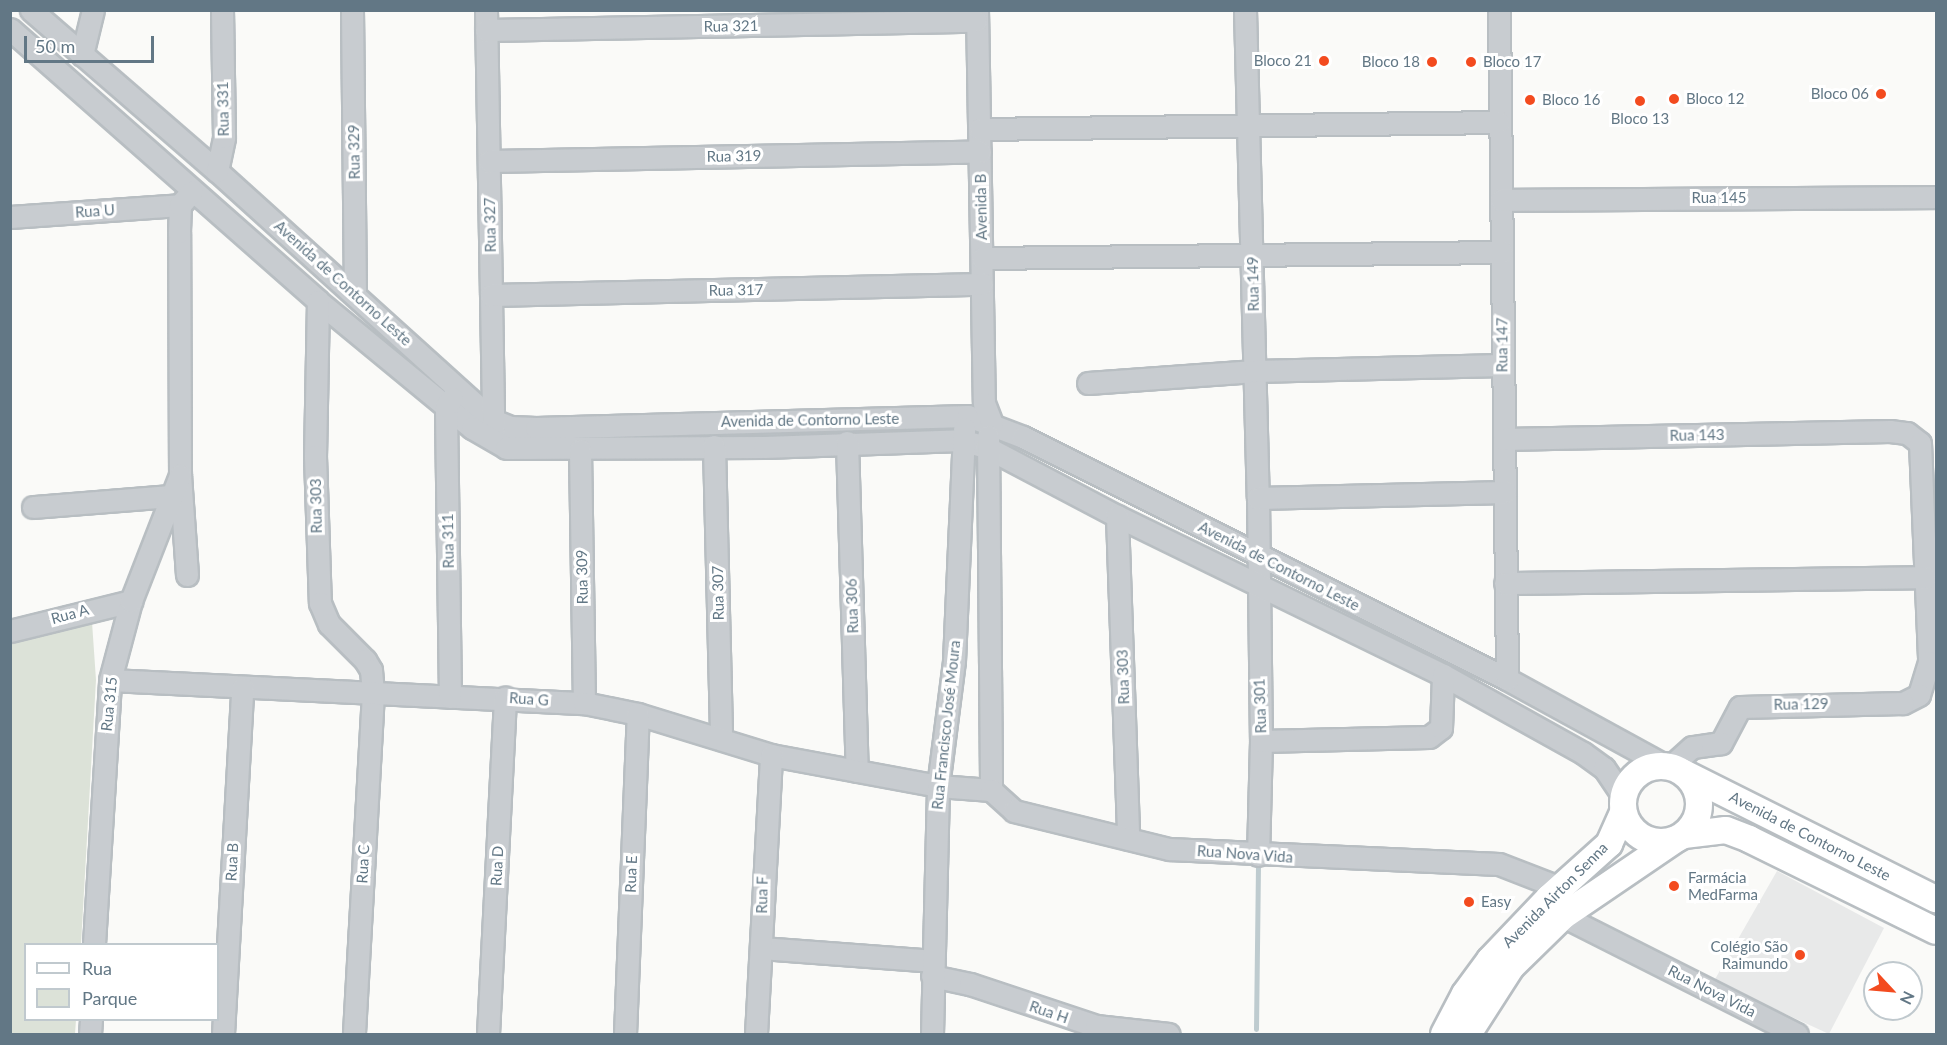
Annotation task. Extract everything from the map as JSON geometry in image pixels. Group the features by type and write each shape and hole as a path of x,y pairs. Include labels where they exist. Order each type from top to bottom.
{"main road":[{"path":"1673,768 1699,799 1698,812 1680,837 1649,841 1638,835 1623,805 1636,774 1673,768"},
{"name":"Avenida de Contorno Leste","path":"1673,768 1936,899"},
{"name":"Avenida Airton Senna","path":"1444,1035 1464,994 1490,960 1561,888 1609,844 1623,805"},
{"name":"Avenida de Contorno Leste","path":"1680,837 1725,830 1936,931"},
{"name":"Avenida Airton Senna","path":"1468,1035 1511,967 1563,916 1680,837"}],"street":[{"name":"Avenida de Contorno Leste","path":"31,10 218,171 460,388 506,448 580,450 961,440 986,447 1117,516 1443,675 1583,753 1604,768 1623,805"},
{"path":"82,55 93,10"},
{"name":"Rua 331","path":"218,171 224,137 222,10"},
{"name":"Rua 329","path":"352,10 355,294"},
{"name":"Rua 149","path":"1245,10 1258,556"},
{"name":"Rua 147","path":"1499,10 1498,122 1502,252 1507,679"},
{"name":"Rua 321","path":"486,20 977,16"},
{"name":"Avenida B","path":"976,410 982,284 977,16"},
{"name":"Rua 327","path":"486,20 493,430"},
{"name":"Avenida de Contorno Leste","path":"10,29 186,197 446,406 493,430 510,427 536,428 976,410 992,424 1507,679 1673,768"},
{"path":"980,129 1498,122"},
{"name":"Rua 319","path":"489,161 980,152"},
{"name":"Rua U","path":"10,217 186,197"},
{"name":"Rua 315","path":"186,197 180,475 187,575"},
{"name":"Rua 145","path":"1501,200 1936,197"},
{"path":"982,258 1252,257 1502,252"},
{"name":"Rua 317","path":"491,296 982,284"},
{"name":"Rua 303","path":"318,301 315,456 321,603 329,624 365,660 371,670 373,693"},
{"path":"1088,383 1255,371 1502,365"},
{"path":"446,406 460,388"},
{"name":"Rua 311","path":"446,406 450,698"},
{"name":"Rua Francisco José Moura","path":"932,1035 938,786 954,661 961,440 976,410"},
{"path":"938,786 991,790 986,447 992,424"},
{"name":"Rua 143","path":"1504,439 1890,431 1907,433 1920,443 1930,491"},
{"name":"Rua 306","path":"847,442 857,771"},
{"name":"Rua 307","path":"714,446 721,739"},
{"name":"Rua 309","path":"580,450 584,703"},
{"name":"Rua 315","path":"94,943 110,681 131,601 180,475"},
{"path":"1930,491 1925,577 1933,662"},
{"path":"1258,498 1505,492"},
{"path":"33,507 170,496"},
{"name":"Rua 303","path":"1117,516 1128,839"},
{"name":"Rua 301","path":"1258,556 1261,741 1258,855"},
{"path":"1505,583 1925,577"},
{"name":"Rua A","path":"10,631 131,601"},
{"name":"Rua 129","path":"1673,768 1684,750 1726,739 1740,707 1903,703 1919,695 1933,662"},
{"path":"1261,741 1429,737 1441,728 1443,675"},
{"name":"Rua G","path":"110,681 450,698 505,697 584,703 638,714 771,755 938,786"},
{"name":"Rua B","path":"223,1035 242,689"},
{"name":"Rua C","path":"354,1035 373,693"},
{"name":"Rua D","path":"488,1035 505,697"},
{"name":"Rua E","path":"624,1035 638,714"},
{"name":"Rua F","path":"756,1035 763,851 771,755"},
{"name":"Rua Nova Vida","path":"991,790 1014,812 1169,849 1258,855 1499,864 1561,888"},
{"name":"Rua Nova Vida","path":"1563,916 1797,1035"},
{"name":"Rua H","path":"761,948 932,968 1096,1030 1169,1035"}],"shaded area":[{"name":"Colégio São Raimundo","path":"1777,871 1884,928 1867,961 1863,961 1863,968 1829,1034 1714,981"}],"green space":[{"path":"92,622 96,680 81,943 24,943 24,1021 76,1021 75,1034 11,1034 11,644"}],"waterway":[{"path":"1256,1029 1258,860"}],"place":[{"name":"Bloco 21","path":"1324,61"},
{"name":"Bloco 18","path":"1432,62"},
{"name":"Bloco 17","path":"1471,62"},
{"name":"Bloco 06","path":"1881,94"},
{"name":"Bloco 12","path":"1674,99"},
{"name":"Bloco 16","path":"1530,100"},
{"name":"Bloco 13","path":"1640,101"},
{"name":"Farmácia MedFarma","path":"1674,886"},
{"name":"Easy","path":"1469,902"},
{"name":"Colégio São Raimundo","path":"1800,955"}]}
